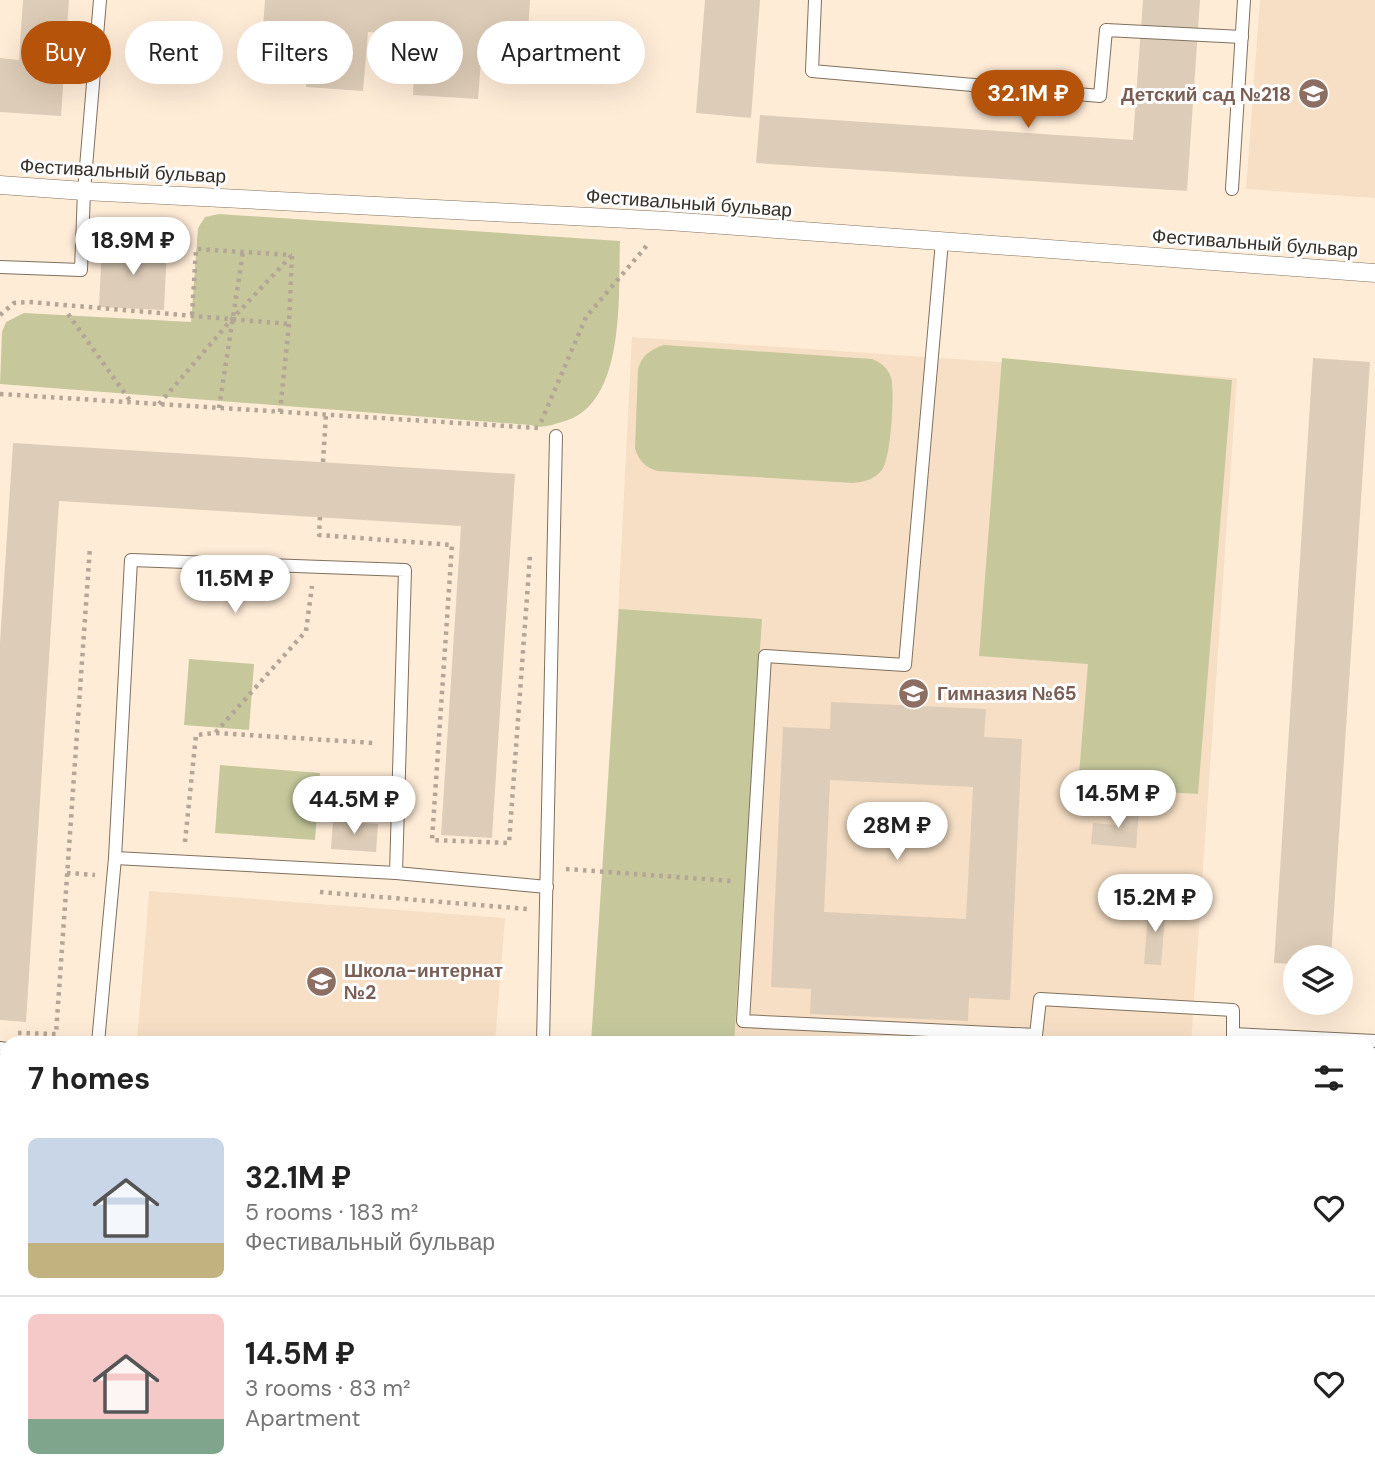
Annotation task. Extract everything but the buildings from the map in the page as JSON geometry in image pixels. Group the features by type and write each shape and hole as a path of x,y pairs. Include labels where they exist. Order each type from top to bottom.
{"street":[{"name":"Фестивальный бульвар","path":"0,184 84,191 668,221 1375,273"}],"lane":[{"path":"0,267 81,270 84,191 100,0"},
{"path":"815,0 811,71 1073,94 1100,96 1106,30 1242,37"},
{"path":"1232,189 1244,0"},
{"path":"942,241 905,665 765,656 743,1021 1036,1035 1040,999 1233,1010 1233,1036"},
{"path":"543,1036 556,436"},
{"path":"99,1036 114,877 131,560 405,570 396,873"},
{"path":"115,858 396,873 547,887"}],"path":[{"path":"192,315 196,249 292,255"},
{"path":"219,408 243,252"},
{"path":"159,404 232,319 292,255"},
{"path":"280,412 289,324 292,255"},
{"path":"0,315 14,303 29,302 289,324"},
{"path":"68,314 131,402"},
{"path":"0,394 539,428"},
{"path":"323,462 326,414"},
{"path":"320,517 319,536 452,545 432,840 509,843"},
{"path":"14,1033 56,1034 90,547"},
{"path":"215,733 306,631 313,581"},
{"path":"182,863 196,734 374,743"},
{"path":"548,867 750,882"},
{"path":"67,873 114,877"},
{"path":"316,892 534,909"}],"shaded area":[{"name":"Детский сад №218","path":"1260,0 1375,0 1375,198 1246,189"},
{"name":"Гимназия №65","path":"632,337 1237,378 1191,1036 596,1036"},
{"name":"Школа-интернат №2","path":"149,891 505,918 496,1036 138,1036"}],"green space":[{"path":"219,214 620,241 615,345 598,394 583,412 543,427 0,384 2,332 6,322 24,313 191,322 198,228 205,217"},
{"path":"664,345 872,359 878,362 886,368 891,377 893,396 890,439 882,470 869,480 853,483 657,471 649,467 640,459 635,448 638,369 648,353"},
{"path":"1002,358 1232,380 1198,794 1078,787 1088,664 979,656"},
{"path":"619,609 762,619 734,1036 591,1036"},
{"path":"189,659 254,664 249,730 184,725"},
{"path":"220,765 320,773 315,840 215,833"}],"place":[{"name":"Детский сад №218","path":"1314,94"},
{"name":"Гимназия №65","path":"914,693"},
{"name":"Школа-интернат №2","path":"321,981"}]}
